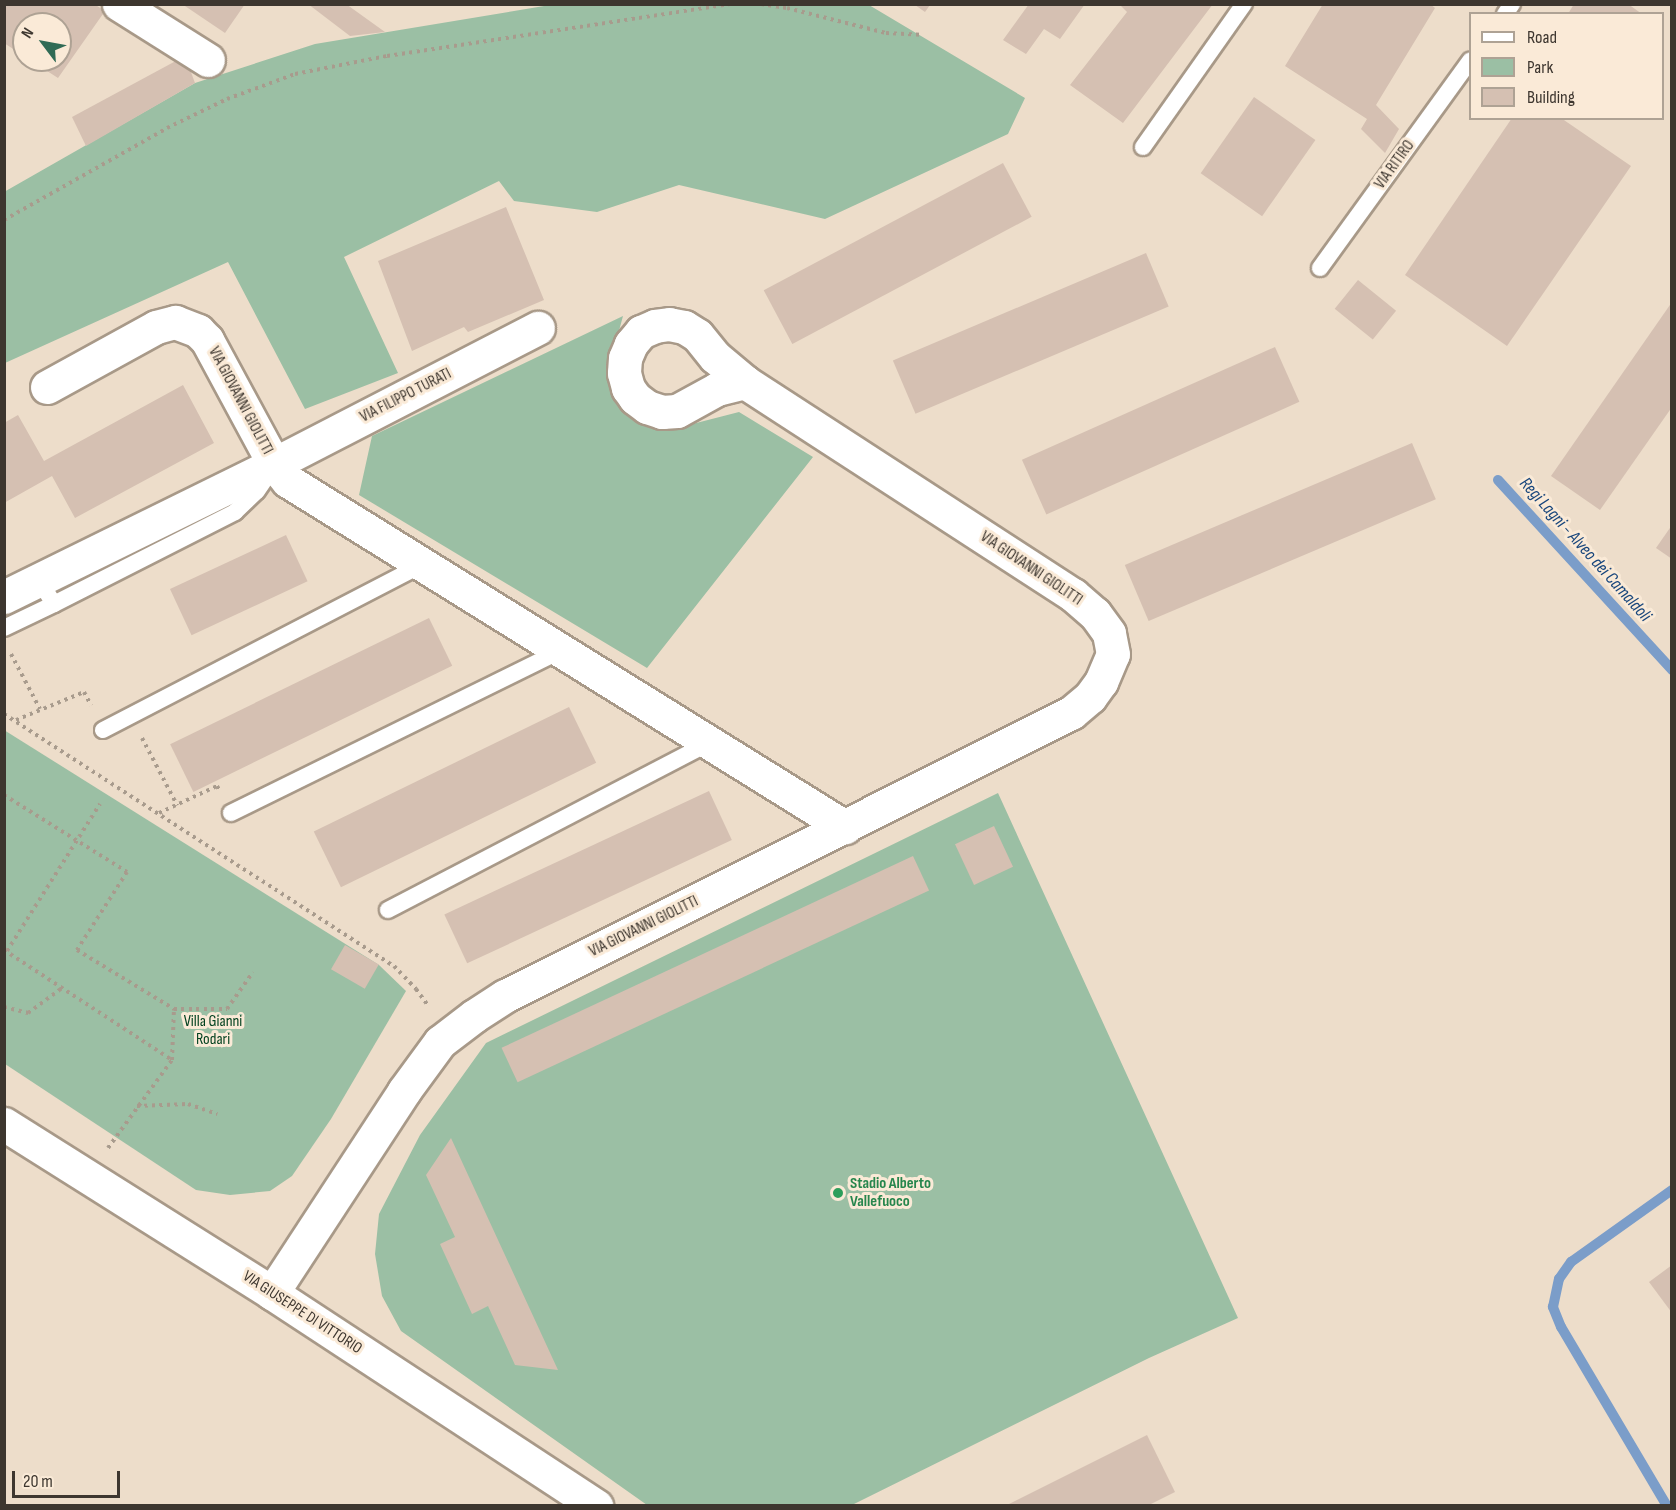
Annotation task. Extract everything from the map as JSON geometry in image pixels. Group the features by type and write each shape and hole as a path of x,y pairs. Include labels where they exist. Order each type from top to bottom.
{"street":[{"path":"119,4 208,60"},
{"name":"VIA GIOVANNI GIOLITTI","path":"47,387 156,327 174,322 185,324 207,340 274,464 288,481 845,827"},
{"name":"VIA FILIPPO TURATI","path":"4,597 46,592 274,464 538,328"},
{"name":"VIA GIOVANNI GIOLITTI","path":"272,1293 404,1091 440,1042 449,1035 505,996 1071,713 1090,697 1107,669 1113,654 1109,633 1095,614 1073,595 745,382"},
{"name":"VIA GIUSEPPE DI VITTORIO","path":"4,1124 272,1293 596,1506"}],"lane":[{"path":"1143,147 1244,4"},
{"name":"VIA RITIRO","path":"1320,268 1469,62"},
{"path":"103,730 421,565"},
{"name":"VIA FILIPPO TURATI","path":"4,628 46,592"},
{"path":"231,813 560,651"},
{"path":"387,910 709,743"}],"path":[{"path":"4,220 167,128 227,99 295,74 387,56 730,4"},
{"path":"761,4 787,8 886,33 921,34"},
{"path":"10,651 40,709"},
{"path":"15,721 84,692 103,730"},
{"path":"4,714 394,966 416,989 449,1035"},
{"path":"130,716 177,805"},
{"path":"159,813 217,786 231,813"},
{"path":"4,795 128,872 77,950 174,1009 227,1009 253,972"},
{"path":"100,804 6,951 172,1060"},
{"path":"4,1006 28,1013 62,987"},
{"path":"89,1176 136,1106 172,1060 174,1009"},
{"path":"136,1106 188,1104 217,1114"}],"green space":[{"path":"550,5 869,5 1025,98 1008,134 825,219 679,185 597,212 514,201 499,181 344,257 398,373 305,409 228,262 5,363 4,192 195,83 315,44"},
{"path":"623,316 607,375 620,400 642,419 669,430 739,412 813,457 647,668 359,495 372,436"},
{"name":"Villa Gianni Rodari","path":"4,730 379,965 406,991 331,1119 292,1176 270,1191 230,1195 196,1190 5,1064"},
{"name":"Stadio Alberto Vallefuoco","path":"998,793 1238,1318 1149,1358 852,1505 647,1505 401,1331 382,1296 375,1254 379,1214 420,1135 486,1043"}],"building":[{"path":"4,4 94,4 105,11 72,58 72,12 12,12 12,48 4,43"},
{"path":"182,4 245,4 225,33"},
{"path":"308,4 346,4 385,32 350,36"},
{"path":"1029,4 1085,4 1060,39 1044,29 1026,54 1003,40"},
{"path":"1119,4 1213,4 1123,123 1070,85 1127,12"},
{"path":"1323,4 1430,4 1435,8 1376,105 1399,129 1385,153 1361,129 1367,119 1285,66"},
{"path":"1574,4 1628,4 1639,12 1569,12"},
{"path":"915,5 930,5 925,12"},
{"path":"185,56 195,83 86,146 72,117"},
{"path":"49,72 62,72 58,78"},
{"path":"1254,97 1315,140 1262,216 1201,173"},
{"path":"1511,120 1564,120 1631,166 1507,346 1405,275"},
{"path":"1003,163 1032,217 792,344 764,290"},
{"path":"506,207 544,300 468,332 464,327 412,351 378,261"},
{"path":"1146,253 1169,306 916,414 893,360"},
{"path":"1358,280 1396,311 1373,340 1335,309"},
{"path":"1672,302 1672,407 1600,510 1551,476"},
{"path":"1275,347 1299,402 1046,514 1022,460"},
{"path":"183,385 214,443 75,518 52,476 4,503 4,423 18,415 44,461"},
{"path":"1412,443 1436,499 1149,621 1125,565"},
{"path":"1672,525 1672,559 1656,548"},
{"path":"286,535 308,581 192,635 170,589"},
{"path":"429,618 452,666 193,792 170,744"},
{"path":"569,707 596,763 341,887 314,831"},
{"path":"709,791 732,840 467,963 444,914"},
{"path":"994,826 1013,867 974,885 955,844"},
{"path":"913,856 929,890 518,1082 502,1048"},
{"path":"345,945 379,964 365,989 331,969"},
{"path":"451,1138 558,1370 515,1365 488,1306 472,1314 440,1244 455,1237 426,1175"},
{"path":"1672,1265 1672,1313 1649,1282"},
{"path":"1147,1435 1175,1492 1147,1506 1005,1506"}],"waterway":[{"name":"Regi Lagni - Alveo dei Camaldoli","path":"1498,480 1672,670"},
{"name":"Regi Lagni - Alveo dei Camaldoli","path":"1667,1506 1561,1327 1553,1307 1559,1279 1571,1262 1672,1190"}],"place":[{"name":"Stadio Alberto Vallefuoco","path":"838,1193"}]}
